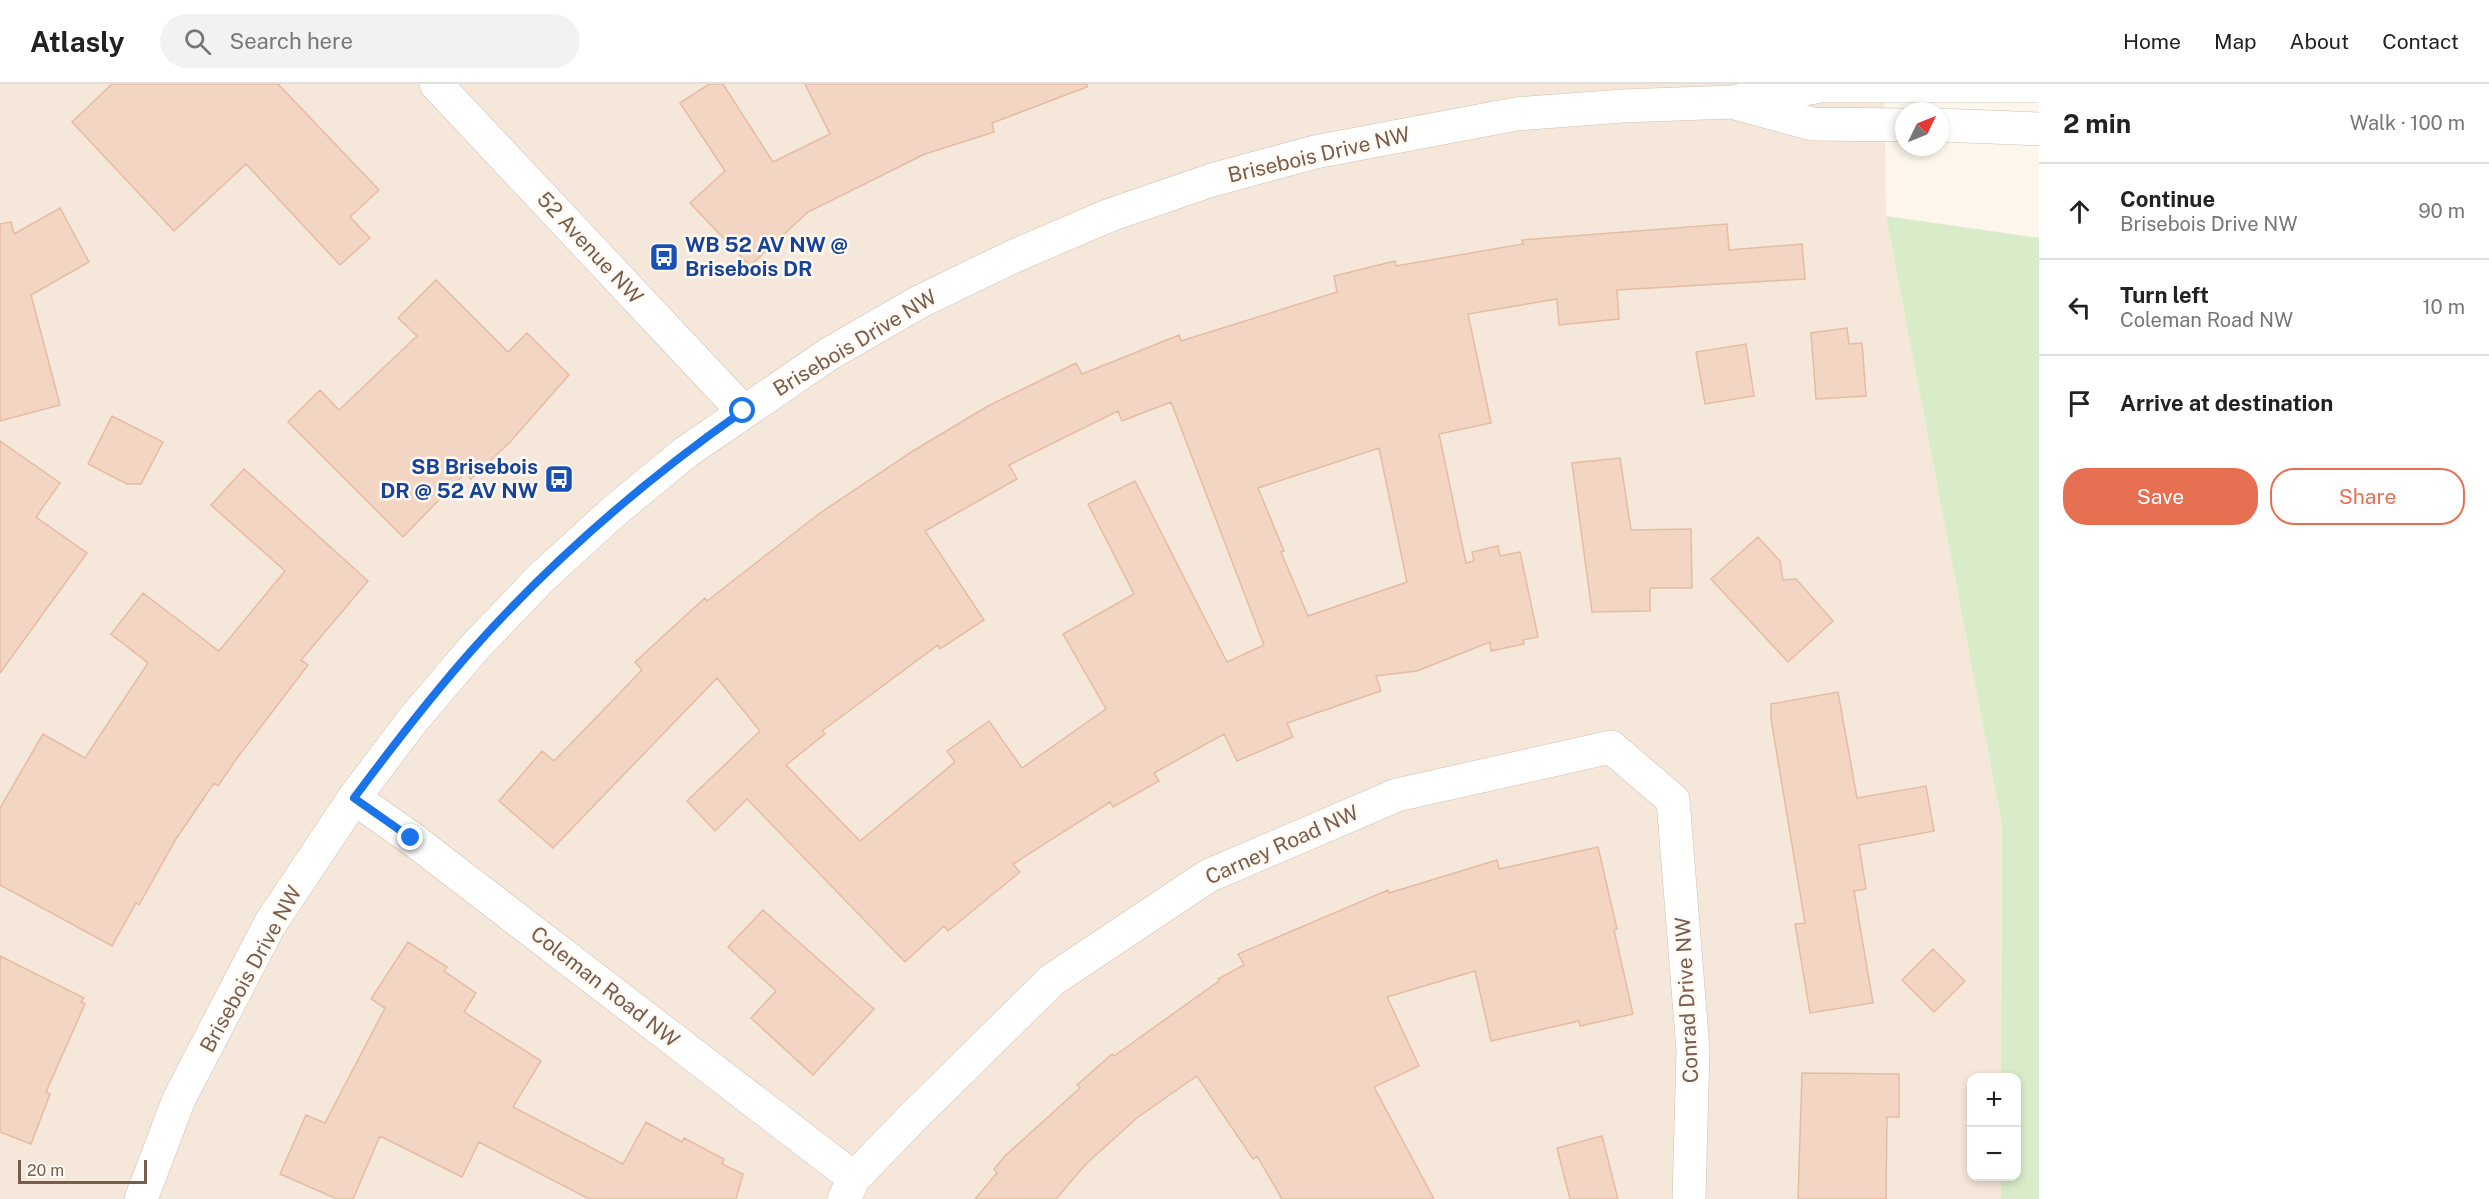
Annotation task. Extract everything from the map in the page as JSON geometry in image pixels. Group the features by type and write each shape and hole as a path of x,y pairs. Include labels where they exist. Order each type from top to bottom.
{"street":[{"name":"52 Avenue NW","path":"436,84 743,411"},
{"name":"Brisebois Drive NW","path":"141,1199 179,1099 270,924 354,798 412,721 474,648 541,578 612,513 686,452 829,354 919,302 1012,256 1110,215 1212,180 1315,152 1516,114 1623,106 1732,102 1821,86 2039,86"},
{"name":"Brisebois Drive NW","path":"1732,102 1812,124 1895,124"},
{"path":"1949,125 2039,129"},
{"name":"Carney Road NW","path":"849,1189 914,1116 1052,980 1208,876 1397,795 1611,747 1673,800"},
{"name":"Coleman Road NW","path":"354,798 411,838 849,1189"},
{"name":"Conrad Drive NW","path":"1673,800 1693,1050 1689,1199"}],"shaded area":[{"path":"0,84 1884,84 1886,216 2002,825 2001,1073 1967,1073 1967,1181 2001,1181 2001,1199 0,1199"}],"green space":[{"path":"1886,216 2039,238 2039,1199 2001,1199 2001,1181 2021,1181 2021,1073 2001,1073 2002,825"}],"building":[{"path":"112,84 278,84 379,190 350,217 370,238 340,265 246,164 174,231 72,122"},
{"path":"709,84 723,84 773,162 830,134 805,84 1087,84 1087,87 992,123 994,132 925,154 808,212 750,266 690,203 725,171 680,103"},
{"path":"60,208 89,262 31,295 60,405 0,421 0,224 11,222 14,234"},
{"path":"1727,224 1729,250 1802,244 1805,279 1617,290 1619,319 1559,325 1557,299 1468,314 1491,423 1439,434 1466,563 1474,561 1472,552 1498,546 1500,556 1520,552 1538,637 1523,640 1524,644 1491,651 1490,642 1417,671 1376,676 1381,691 1287,723 1293,737 1237,761 1224,734 1154,773 1159,781 1113,807 1110,802 1013,864 1020,872 948,931 944,926 905,962 747,799 715,831 687,801 760,731 717,678 553,848 499,801 542,751 554,761 642,670 635,662 705,598 707,601 820,513 913,451 988,406 1076,363 1082,374 1179,335 1181,341 1337,292 1334,276 1395,261 1396,266 1523,244 1522,240","holes":["1171,402 1264,645 1227,662 1135,481 1088,504 1134,594 1063,634 1106,709 1022,768 989,721 947,751 955,762 860,841 786,765 825,734 822,731 938,645 940,649 984,620 925,531 1017,479 1009,465 1118,411 1122,421","1379,448 1407,582 1308,616 1281,552 1284,551 1258,488"]},
{"path":"436,280 508,352 527,333 569,375 510,442 471,479 465,473 403,537 288,422 320,390 339,410 417,336 398,318"},
{"path":"1847,328 1849,344 1862,343 1866,396 1816,399 1811,333"},
{"path":"1746,344 1754,396 1705,404 1696,352"},
{"path":"112,416 163,442 141,484 127,484 88,464"},
{"path":"0,441 60,483 36,517 87,553 0,673"},
{"path":"1620,458 1631,530 1691,529 1692,588 1650,588 1650,611 1592,612 1572,463"},
{"path":"244,469 368,581 301,660 308,665 218,786 214,783 176,839 139,905 136,903 112,946 0,885 0,808 43,734 85,758 148,663 111,634 143,593 219,651 285,571 211,505"},
{"path":"1758,537 1780,561 1783,580 1796,579 1833,621 1788,662 1711,579"},
{"path":"1838,692 1857,798 1926,786 1934,831 1859,845 1866,889 1854,891 1873,1003 1810,1013 1795,924 1805,923 1771,719 1771,704"},
{"path":"1598,847 1633,1014 1580,1026 1579,1021 1491,1041 1475,971 1387,997 1419,1066 1374,1087 1434,1199 1282,1199 1257,1156 1253,1159 1197,1076 1138,1117 1086,1164 1056,1199 975,1199 997,1173 994,1169 1006,1155 1080,1088 1077,1085 1112,1054 1114,1056 1219,981 1218,979 1244,965 1238,954 1388,890 1389,893 1497,860 1499,869"},
{"path":"763,910 874,1009 813,1075 751,1018 776,991 728,947"},
{"path":"408,942 447,967 444,971 476,993 464,1012 541,1061 513,1107 623,1164 646,1122 682,1142 684,1138 724,1159 722,1164 743,1174 736,1199 589,1199 479,1142 462,1177 380,1136 353,1199 337,1199 280,1174 306,1115 325,1123 385,1008 371,999"},
{"path":"1933,949 1965,981 1934,1012 1902,980"},
{"path":"0,956 84,998 81,1002 85,1004 46,1092 50,1094 31,1144 0,1132"},
{"path":"1802,1073 1899,1074 1899,1117 1887,1117 1886,1199 1798,1199"},
{"path":"1602,1136 1618,1199 1570,1199 1557,1148"}],"place":[{"name":"WB 52 AV NW @ Brisebois DR","path":"664,257"},
{"name":"SB Brisebois DR @ 52 AV NW","path":"559,479"}],"route":[{"path":"411,838 354,798 412,721 474,648 541,578 612,513 686,452 743,411"}]}
